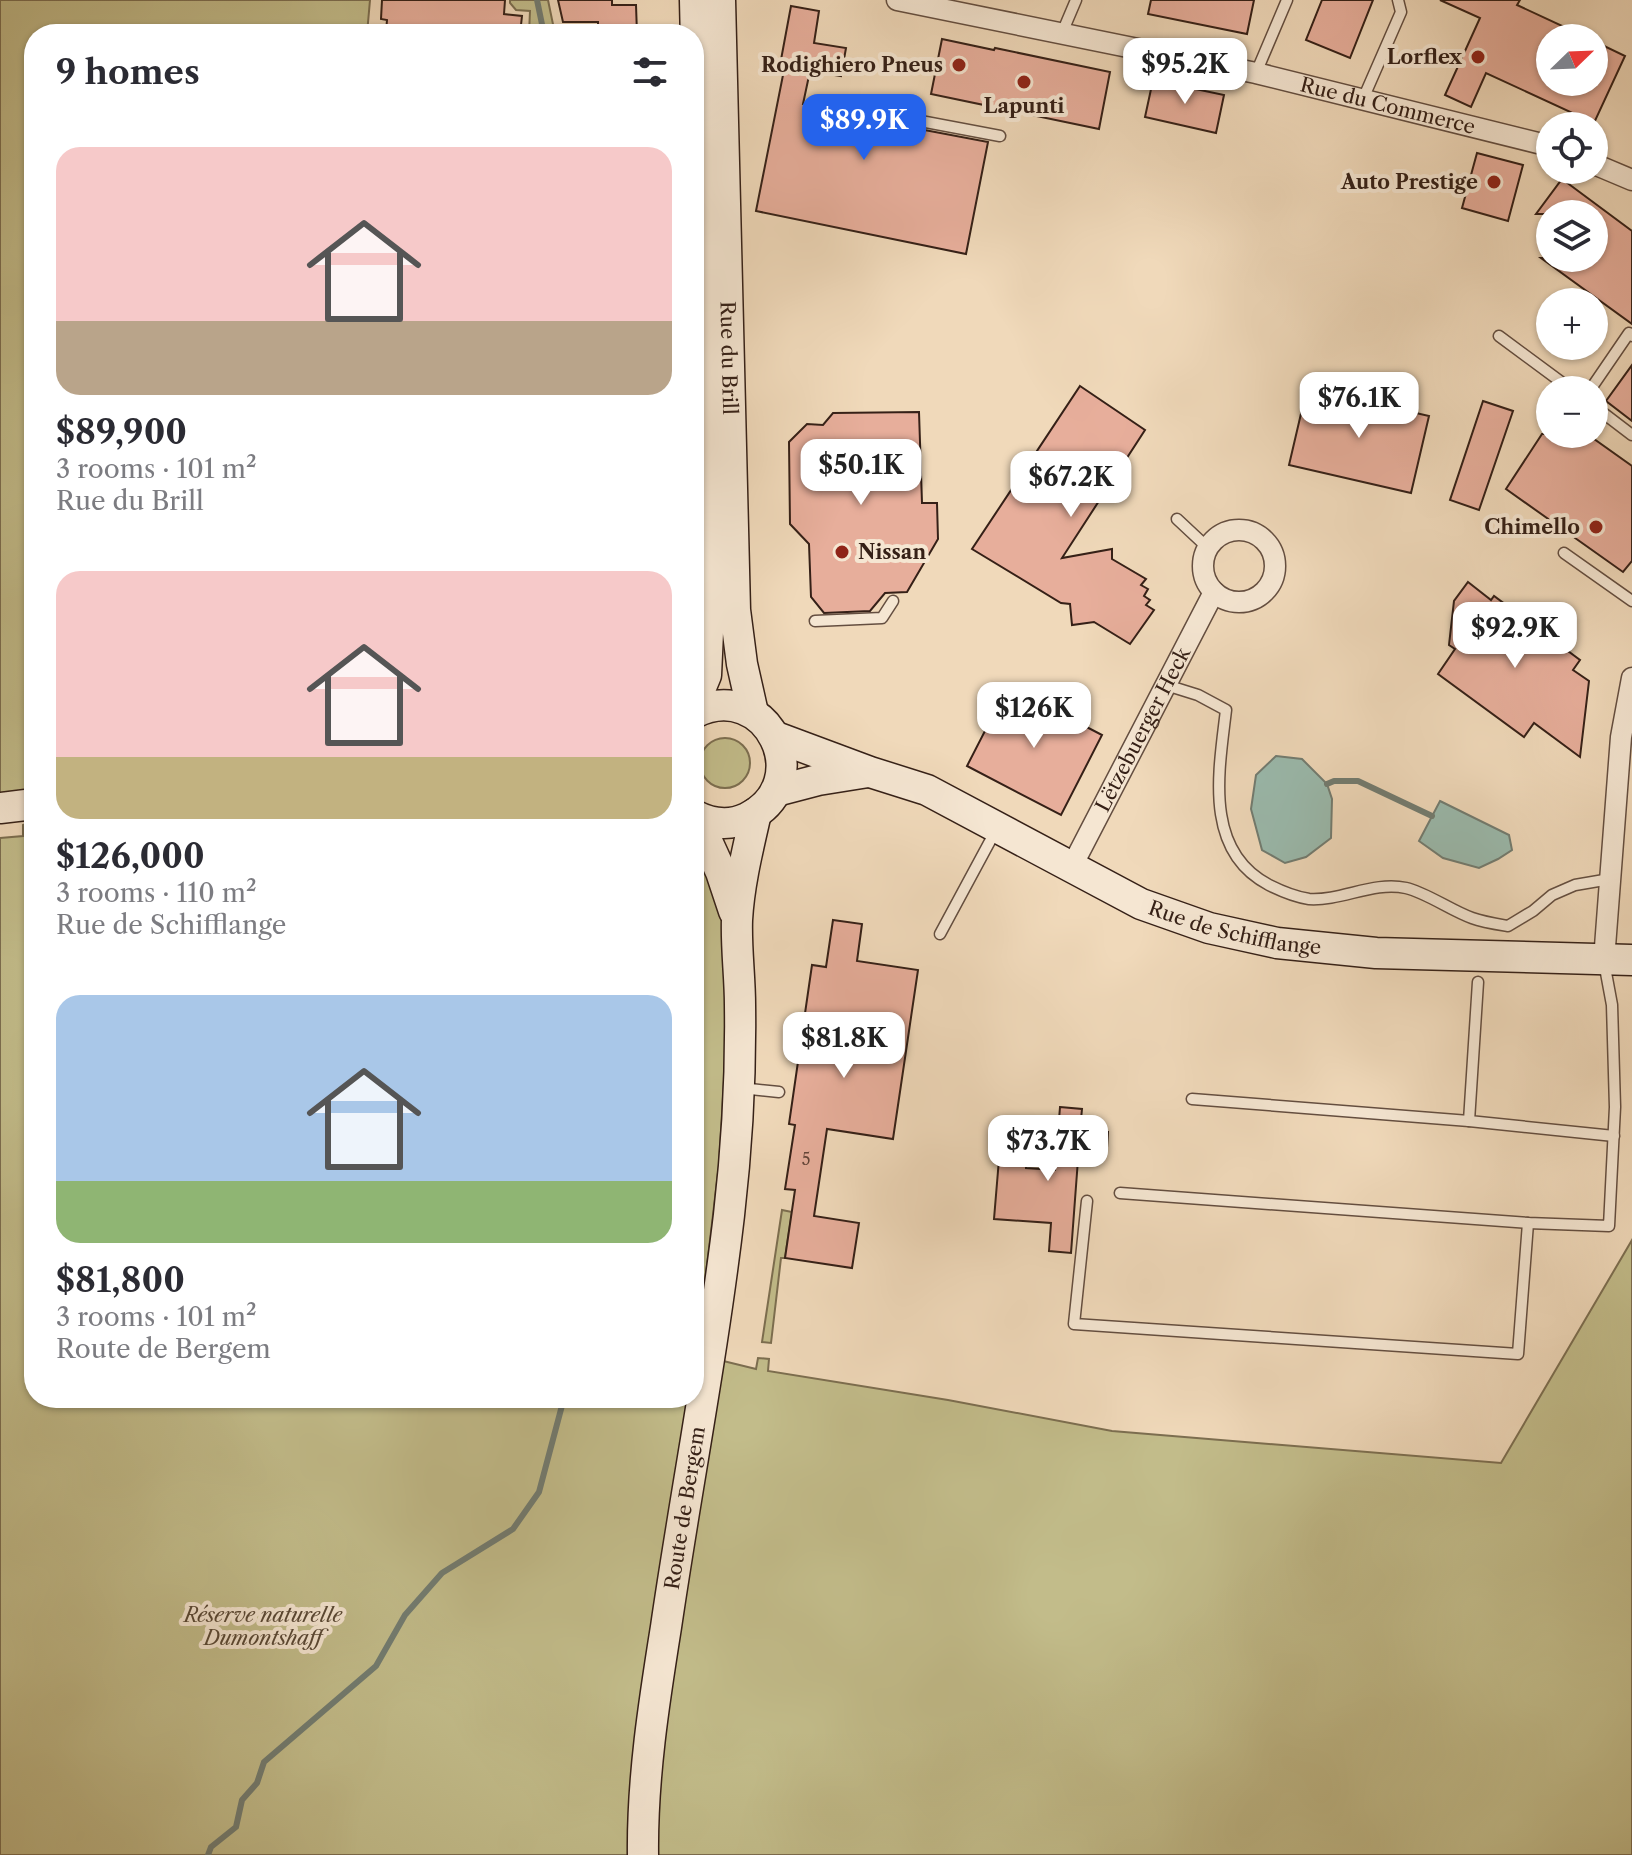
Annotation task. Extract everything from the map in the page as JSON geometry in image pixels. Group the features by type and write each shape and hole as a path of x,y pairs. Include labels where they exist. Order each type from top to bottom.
{"main road":[{"name":"Rue du Brill","path":"695,0 695,24"},
{"name":"Rue du Brill","path":"720,0 735,610 742,664 753,713"},
{"name":"Rue du Brill","path":"704,549 709,611 704,680"},
{"path":"704,708 737,706 766,723 776,737"},
{"name":"Rue de Schifflange","path":"776,737 927,790 1141,904 1209,928 1277,943 1376,953 1618,960"},
{"name":"Route de Bergem","path":"704,1391 720,1291 733,1177 739,1088 737,921 744,867 766,802 782,773 782,755 776,737"},
{"name":"Rue de Schifflange","path":"704,819 727,823 742,820 766,802 818,780 870,772"},
{"path":"0,808 24,805"},
{"name":"Route de Bergem","path":"704,835 721,872 737,921"},
{"name":"Route de Bergem","path":"643,1855 652,1721 701,1408"}],"street":[{"name":"Rue du Commerce","path":"897,0 1256,73 1536,142"},
{"path":"1608,170 1632,180"},
{"path":"1244,530 1254,534 1271,551 1273,575 1268,587 1248,601 1224,599 1214,592 1203,571 1203,559 1208,548 1223,534 1244,530"},
{"name":"Lëtzebuerger Heck","path":"1071,868 1214,592"},
{"path":"1618,960 1610,879 1621,737 1632,678"}],"lane":[{"path":"1062,33 1076,0"},
{"path":"1256,73 1287,0"},
{"path":"1363,99 1401,12 1398,0"},
{"path":"820,102 1000,136"},
{"path":"1600,376 1629,333 1632,336"},
{"path":"1499,336 1553,376"},
{"path":"1608,417 1632,435"},
{"path":"1177,519 1208,548"},
{"path":"1564,553 1632,601"},
{"path":"815,621 882,618 893,601"},
{"path":"1166,685 1198,695 1226,710 1218,774 1221,824 1233,853 1255,878 1284,893 1310,899 1382,886 1407,888 1475,919 1508,926 1552,895 1575,885 1610,879"},
{"path":"940,934 997,828"},
{"path":"1120,1193 1528,1223 1609,1226 1615,1107 1612,1005 1618,960"},
{"path":"1469,1121 1478,982"},
{"path":"739,1088 779,1092"},
{"path":"1192,1099 1614,1136"},
{"path":"1087,1201 1074,1324 1518,1354 1528,1223"}],"green space":[{"path":"0,0 370,0 368,24 24,24 24,793 0,795"},
{"path":"510,0 548,0 553,24 529,24 530,11 516,10"},
{"path":"725,738 743,745 750,763 743,781 725,788 707,781 704,776 704,750 707,745"},
{"name":"Réserve naturelle Dumontshaff","path":"23,825 24,1408 704,1408 704,869 722,918 726,953 725,1063 719,1164 705,1282 720,1291 711,1358 756,1369 758,1358 769,1359 768,1371 1112,1431 1501,1463 1632,1240 1632,1855 0,1855 0,838 23,836"},
{"path":"782,1210 792,1212 785,1258 781,1258 771,1343 762,1342"}],"shaded area":[{"path":"1276,756 1302,759 1327,784 1332,799 1331,838 1306,857 1285,863 1262,850 1251,809 1256,775"},
{"path":"1440,801 1509,835 1512,850 1479,868 1443,858 1419,841"}],"building":[{"path":"382,0 505,0 504,14 522,16 521,24 387,24 387,20 381,19"},
{"path":"558,0 612,0 612,5 636,5 637,24 563,22"},
{"path":"1151,0 1254,0 1247,34 1148,14"},
{"path":"1322,0 1373,0 1350,58 1306,40"},
{"path":"1440,0 1520,0 1517,5 1558,24 1536,24 1536,96 1606,96 1599,112 1570,112 1486,73 1471,107 1445,95 1480,18"},
{"path":"791,6 819,11 814,43 846,48 841,76 810,71 803,104 819,110 988,142 966,254 756,211 785,65 780,65"},
{"path":"942,39 1110,72 1099,129 931,94"},
{"path":"1608,48 1625,56 1608,93"},
{"path":"1153,80 1224,95 1216,133 1145,117"},
{"path":"1477,153 1523,165 1508,221 1462,208"},
{"path":"1558,184 1569,184 1590,200 1546,200"},
{"path":"1608,213 1632,231 1632,324 1608,307 1608,288 1582,288 1560,272 1608,272"},
{"path":"1632,365 1632,421 1608,403"},
{"path":"1080,386 1145,430 1062,558 1112,549 1112,559 1146,579 1141,585 1148,589 1144,596 1150,600 1146,605 1154,610 1130,644 1094,622 1072,625 1070,604 1061,603 972,549"},
{"path":"1307,388 1429,416 1411,493 1289,465"},
{"path":"1483,401 1513,411 1479,510 1450,500"},
{"path":"919,412 922,503 937,503 938,539 907,592 885,593 870,611 824,613 811,597 809,544 790,524 789,442 807,424 823,425 833,413"},
{"name":"Chimello","path":"1536,443 1536,448 1607,448 1632,466 1632,561 1623,572 1506,489"},
{"path":"1468,582 1491,600 1494,596 1580,660 1573,670 1589,681 1580,757 1534,723 1524,737 1438,674 1455,649 1449,645 1454,601"},
{"path":"1008,686 1102,735 1061,815 967,766"},
{"path":"833,920 862,924 857,961 918,970 893,1139 827,1129 814,1216 859,1223 852,1268 785,1258 795,1190 785,1189 795,1125 789,1124 812,965 826,967"},
{"path":"1060,1107 1082,1109 1080,1130 1108,1132 1107,1148 1079,1146 1071,1253 1049,1251 1051,1223 994,1219 999,1159 1026,1161 1026,1168 1055,1170"}],"waterway":[{"path":"537,0 542,24"},
{"path":"1327,784 1358,781 1432,816"},
{"path":"208,1855 211,1847 236,1827 242,1800 257,1783 264,1762 376,1666 405,1615 442,1573 513,1529 539,1492 561,1408"}],"place":[{"name":"Lorflex","path":"1478,57"},
{"name":"Rodighiero Pneus","path":"959,65"},
{"name":"Lapunti","path":"1024,82"},
{"name":"Auto Prestige","path":"1494,182"},
{"name":"Chimello","path":"1596,527"},
{"name":"Nissan","path":"842,552"}]}
